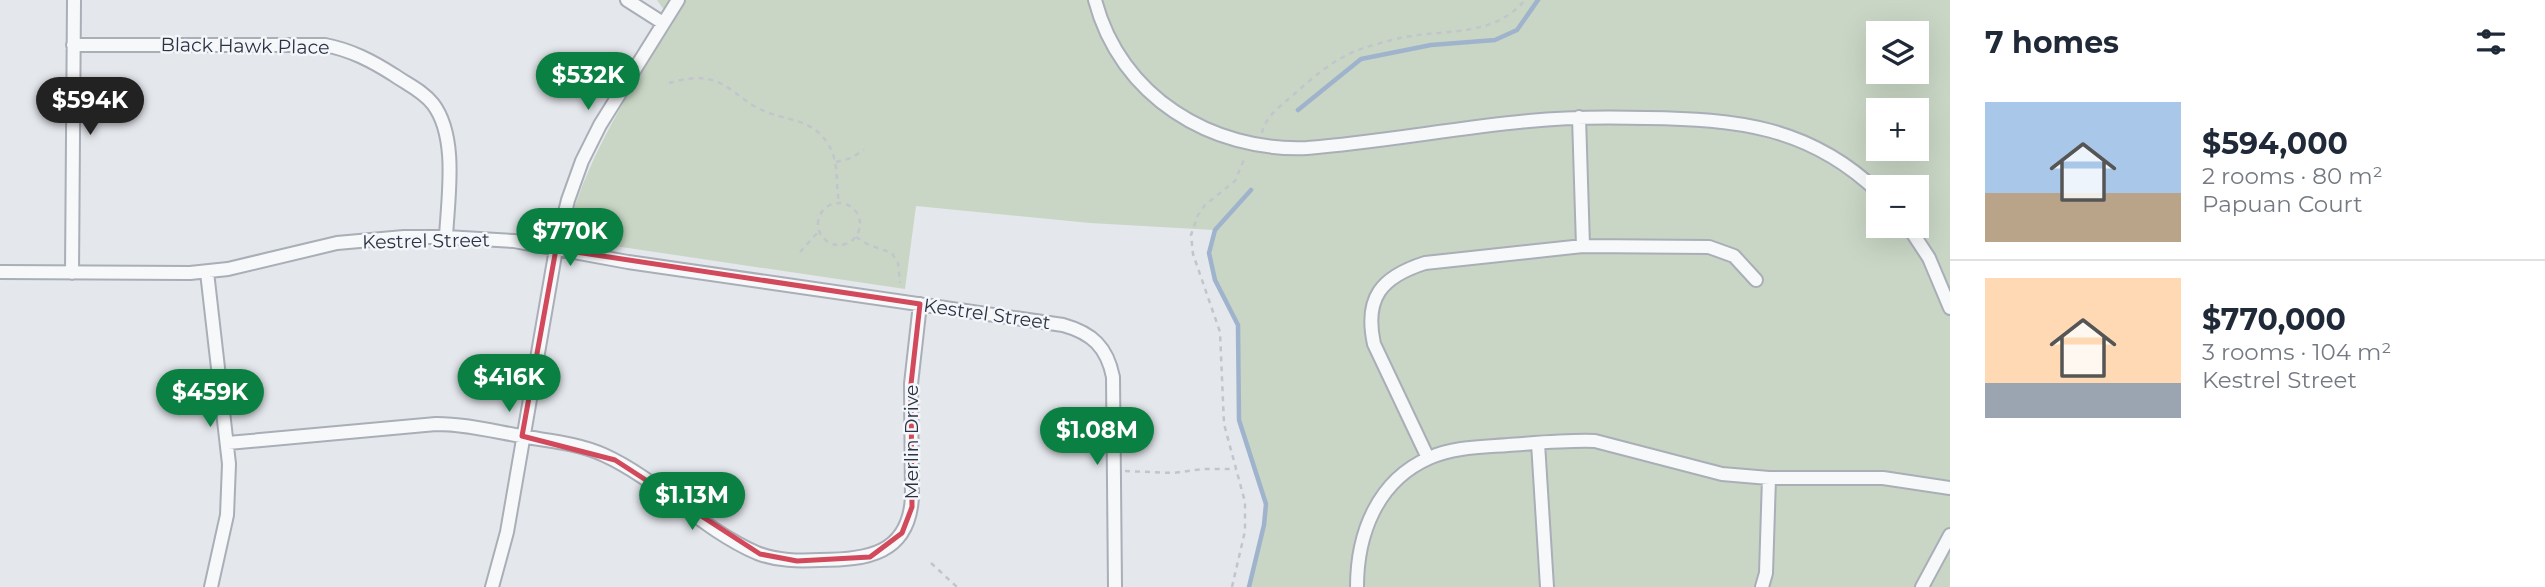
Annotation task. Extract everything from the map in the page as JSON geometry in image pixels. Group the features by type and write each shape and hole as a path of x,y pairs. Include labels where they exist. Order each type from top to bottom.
{"street":[{"path":"72,273 74,0"},
{"path":"627,0 663,23"},
{"path":"492,587 506,532 555,249 568,200 590,143 678,0"},
{"path":"1095,0 1117,50 1153,95 1184,119 1217,135 1245,144 1269,148 1307,148 1579,117 1698,118 1759,127 1814,147 1866,181"},
{"name":"Black Hawk Place","path":"74,45 325,45 372,61 427,98 444,124 449,153 446,237"},
{"path":"1579,117 1583,246"},
{"name":"Kestrel Street","path":"0,272 207,272 337,243 404,237 446,237 514,242 628,262 1063,325 1088,334 1096,340 1107,357 1114,387 1115,587"},
{"path":"1916,238 1929,258 1950,307"},
{"path":"1428,458 1374,344 1370,314 1380,288 1407,268 1425,263 1583,246 1709,247 1734,256 1756,281"},
{"path":"207,272 228,443 229,499 211,587"},
{"name":"Merlin Drive","path":"228,443 436,424 522,436 575,446 609,457 737,543 760,554 797,561 870,557 888,547 902,533 912,507 911,384 920,304"},
{"path":"1357,587 1359,550 1376,505 1390,487 1428,458 1466,449 1595,441 1734,476 1883,478 1950,488"},
{"path":"1538,443 1547,587"},
{"path":"1762,587 1766,573 1769,478"},
{"path":"1922,587 1950,535"}],"path":[{"path":"1262,134 1271,115 1314,76 1356,51 1404,37 1475,29 1498,23 1525,0"},
{"path":"669,83 692,78 714,80 757,108 807,123 822,136 836,162 839,202"},
{"path":"836,162 851,158 864,150"},
{"path":"1233,587 1243,546 1245,518 1242,487 1224,424 1220,332 1193,254 1191,234 1205,205 1235,181 1245,157"},
{"path":"839,202 856,211 860,224 856,237 838,245 824,240 817,220 825,207 839,202"},
{"path":"800,252 819,231"},
{"path":"856,237 892,253 898,263 900,283"},
{"path":"1125,471 1173,473 1236,470"},
{"path":"931,563 957,587"}],"highlighted area":[{"path":"556,249 920,304 911,384 912,507 902,533 870,557 797,561 760,554 615,460 522,436"}],"green space":[{"path":"657,0 1950,0 1950,587 1249,587 1264,525 1266,504 1239,420 1238,325 1215,280 1209,253 1214,230 1090,223 916,206 905,289 574,240 568,227 578,198 600,146 673,23"}],"waterway":[{"path":"1298,110 1361,59 1431,45 1495,40 1517,30 1538,0"},
{"path":"1249,587 1264,525 1266,504 1239,420 1238,325 1215,280 1209,253 1215,230 1251,190"}]}
